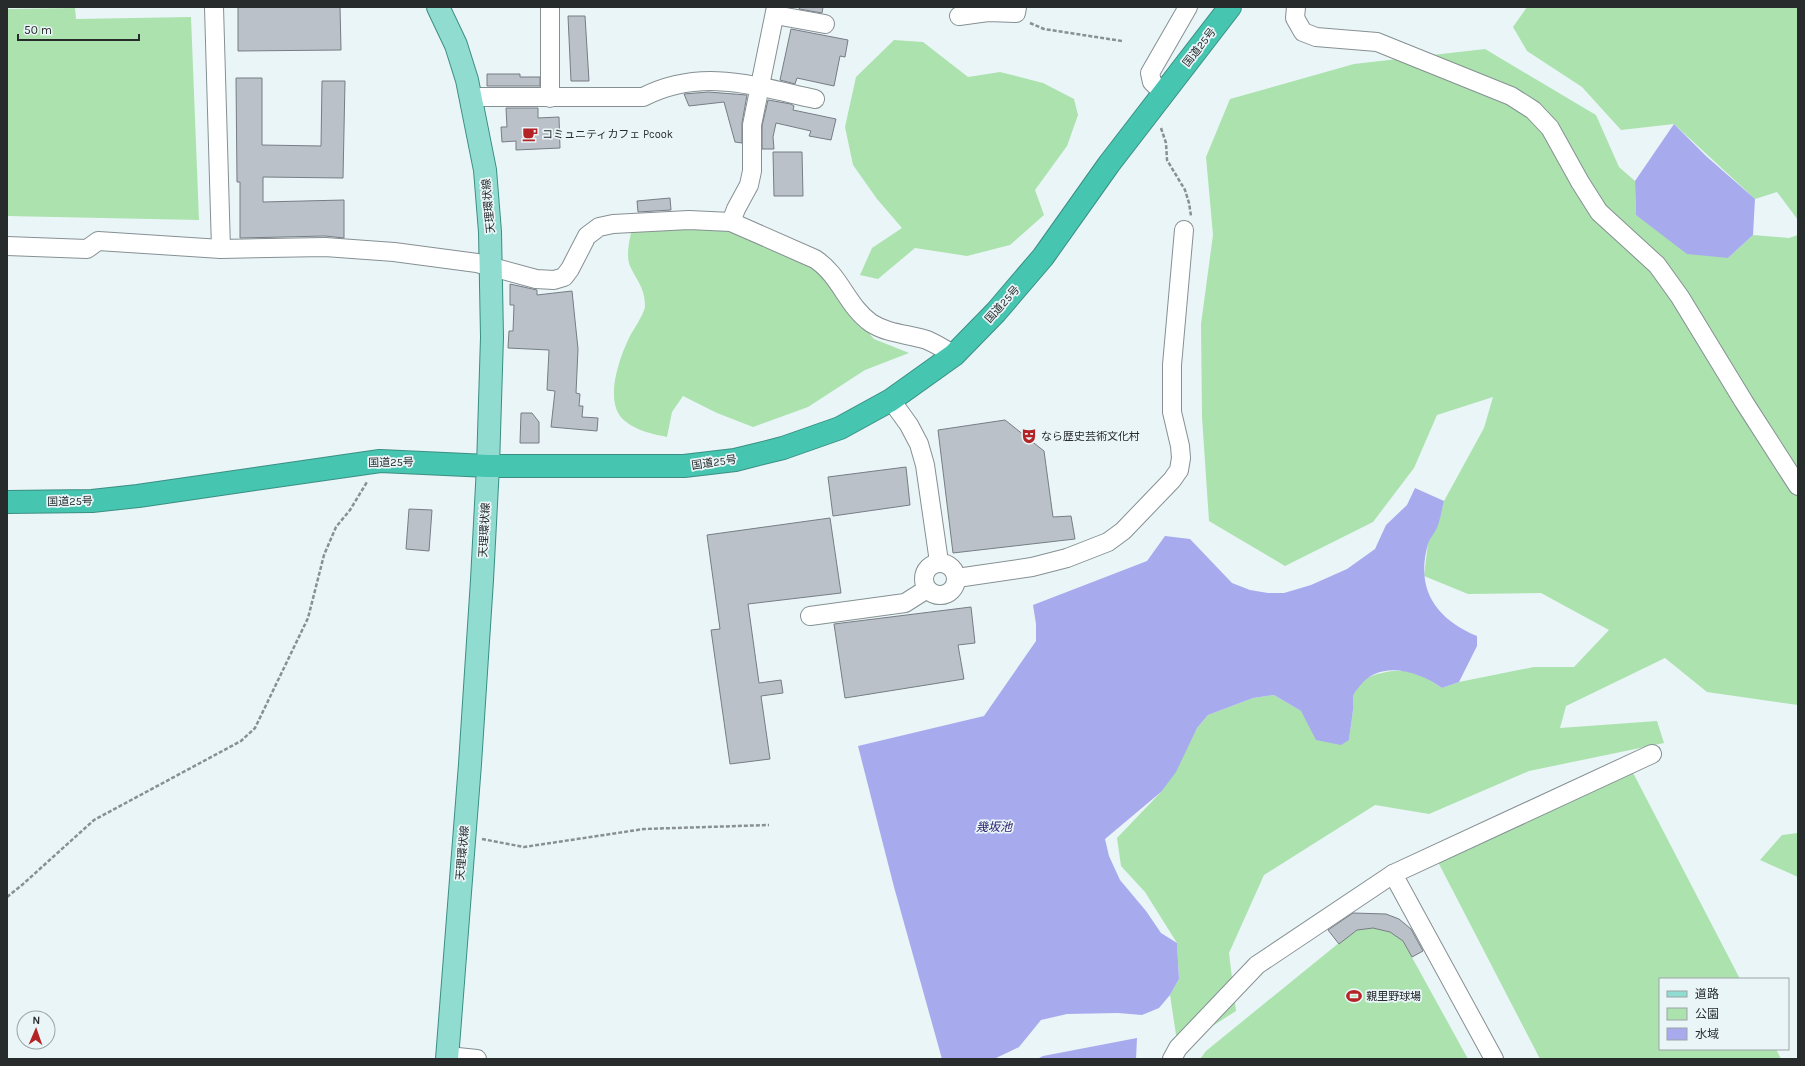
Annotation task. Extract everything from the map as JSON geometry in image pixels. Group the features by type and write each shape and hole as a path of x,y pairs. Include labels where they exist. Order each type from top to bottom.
{"highway":[{"name":"国道25号","path":"7,502 92,501 138,496 380,461 488,466 684,466 735,460 783,448 840,428 892,400 954,355 996,312 1043,257 1109,164 1230,7"}],"main road":[{"name":"天理環状線","path":"438,7 456,45 470,97 485,176 490,232 492,337 488,466 470,764 447,1057"}],"street":[{"path":"214,7 221,249"},
{"path":"550,7 550,98"},
{"path":"1164,93 1152,82 1150,73 1188,7"},
{"path":"1296,7 1295,18 1303,32 1316,37 1377,42 1512,96 1533,110 1550,128 1580,182 1599,212 1657,265 1680,297 1744,402 1798,486"},
{"path":"959,16 1017,10"},
{"path":"731,222 749,185 752,171 752,125 775,11 825,24"},
{"path":"470,97 643,98 654,92 674,85 714,80 759,87 815,100"},
{"path":"7,246 87,249 98,241 221,249 325,247 394,252 477,263 490,268 536,279 554,280 564,276 570,269 587,236 599,227 613,224 689,220 731,222 814,258 825,265 859,311 872,323 895,333 928,341 954,355"},
{"path":"957,578 1032,567 1067,558 1108,542 1123,531 1172,480 1179,470 1181,458 1180,446 1172,412 1172,365 1184,230"},
{"path":"892,400 909,425 919,444 925,465 938,562"},
{"path":"938,562 944,563 953,568 957,578 954,588 946,594 936,595 927,589 924,580 926,570 938,562"},
{"path":"810,616 905,603 927,589"},
{"path":"1172,1059 1178,1048 1257,965 1393,874 1652,754"},
{"path":"1393,874 1494,1059"},
{"path":"447,1057 477,1059"}],"path":[{"path":"1017,10 1030,23 1044,29 1122,41"},
{"path":"1150,110 1160,125 1166,143 1167,160 1185,190 1189,203 1192,230 1184,230"},
{"path":"7,897 22,886 94,820 240,741 255,728 308,618 324,555 336,527 350,510 380,461"},
{"path":"464,836 524,847 644,829 769,825"}],"green space":[{"path":"1527,7 1798,7 1798,220 1777,192 1755,199 1674,124 1621,130 1582,87 1527,51 1513,27"},
{"path":"75,8 76,19 191,17 199,220 7,216 7,9"},
{"path":"894,40 923,42 968,77 1000,72 1043,83 1074,99 1078,115 1067,146 1035,190 1044,215 1010,245 967,256 915,248 878,279 860,275 872,248 902,228 877,199 853,165 845,127 856,77"},
{"path":"1485,49 1596,115 1619,167 1635,181 1636,215 1728,258 1753,235 1789,238 1798,235 1798,705 1707,692 1665,658 1566,706 1560,728 1657,721 1664,743 1529,771 1429,814 1375,805 1264,875 1229,953 1236,1011 1178,1048 1170,995 1179,979 1177,943 1145,892 1121,866 1117,838 1161,792 1197,728 1208,715 1253,698 1274,695 1301,711 1307,720 1349,740 1354,694 1365,680 1373,675 1391,671 1406,671 1427,679 1442,688 1459,682 1534,667 1574,667 1609,630 1541,593 1468,594 1424,576 1428,543 1440,518 1444,501 1484,428 1493,397 1437,415 1414,468 1373,522 1285,566 1209,521 1202,417 1201,324 1213,235 1206,157 1230,99 1354,64"},
{"path":"718,225 800,261 826,278 843,304 874,339 909,353 865,370 808,407 753,427 717,413 683,396 672,412 667,437 645,432 625,421 618,413 615,404 615,381 621,357 645,306 644,294 630,266 628,258 631,233 642,230"},
{"path":"1629,765 1739,978 1659,978 1659,1050 1776,1050 1781,1059 1540,1059 1438,862"},
{"path":"1798,833 1798,877 1760,860 1782,835"},
{"name":"親里野球場","path":"1373,928 1390,932 1403,941 1468,1059 1200,1059 1206,1051 1345,938 1357,930"}],"water":[{"path":"1674,124 1706,156 1755,199 1753,235 1728,258 1687,254 1636,215 1635,181"},
{"name":"幾坂池","path":"1415,488 1444,501 1437,528 1428,544 1425,560 1424,575 1432,600 1450,621 1477,636 1477,646 1459,682 1442,688 1411,673 1388,671 1377,673 1368,678 1354,694 1349,740 1341,745 1316,740 1301,711 1274,695 1253,698 1208,715 1197,728 1176,772 1161,792 1105,839 1109,856 1120,880 1146,911 1161,933 1177,943 1179,979 1170,995 1159,1008 1142,1015 1118,1013 1067,1014 1041,1020 1019,1047 994,1059 942,1059 894,887 858,746 984,716 1036,641 1036,624 1033,605 1147,561 1165,536 1190,539 1232,583 1250,590 1268,593 1284,593 1311,585 1347,569 1375,549 1386,525 1407,505"},
{"path":"1137,1038 1136,1059 1037,1059 1043,1056"}],"building":[{"path":"238,7 340,7 341,50 238,51"},
{"path":"800,7 823,7 822,13 799,9"},
{"path":"568,16 585,16 589,81 571,81"},
{"path":"791,29 848,40 845,57 840,56 834,86 797,78 795,84 780,80"},
{"path":"487,74 520,74 520,77 540,77 540,86 487,86"},
{"path":"236,78 262,78 262,145 321,146 322,81 345,81 343,178 263,177 263,202 344,200 344,238 325,236 240,238 240,182 237,182"},
{"path":"708,92 747,95 742,123 742,143 735,142 724,102 689,106 684,94"},
{"path":"768,100 791,104 794,106 793,110 836,119 831,140 809,136 811,131 776,123 773,137 774,149 762,149 762,126"},
{"name":"コミュニティカフェ Pcook","path":"506,108 538,108 538,118 559,117 560,148 516,150 516,141 502,142 501,127 507,127"},
{"path":"773,152 802,152 803,196 774,196"},
{"path":"670,198 671,210 638,212 637,201"},
{"path":"510,284 537,290 537,295 572,291 578,349 576,393 580,394 579,406 583,406 582,417 598,418 597,431 551,427 555,391 547,390 549,350 508,348 509,331 513,331 514,305 510,305"},
{"path":"521,413 532,413 539,422 539,443 520,443"},
{"path":"1005,420 1044,451 1053,517 1071,516 1075,539 953,553 938,430"},
{"path":"906,467 910,505 833,516 828,477"},
{"path":"409,509 432,510 429,551 406,549"},
{"path":"830,518 841,593 748,604 759,683 781,680 783,693 761,696 770,759 730,764 711,630 720,629 707,535"},
{"path":"971,607 975,643 958,645 964,679 845,698 834,624"},
{"path":"1353,913 1386,914 1399,919 1411,929 1423,951 1412,957 1403,941 1390,932 1373,928 1357,930 1339,944 1328,930"}],"place":[{"name":"コミュニティカフェ Pcook","path":"530,134"},
{"name":"なら歴史芸術文化村","path":"1029,436"},
{"name":"親里野球場","path":"1354,996"}]}
